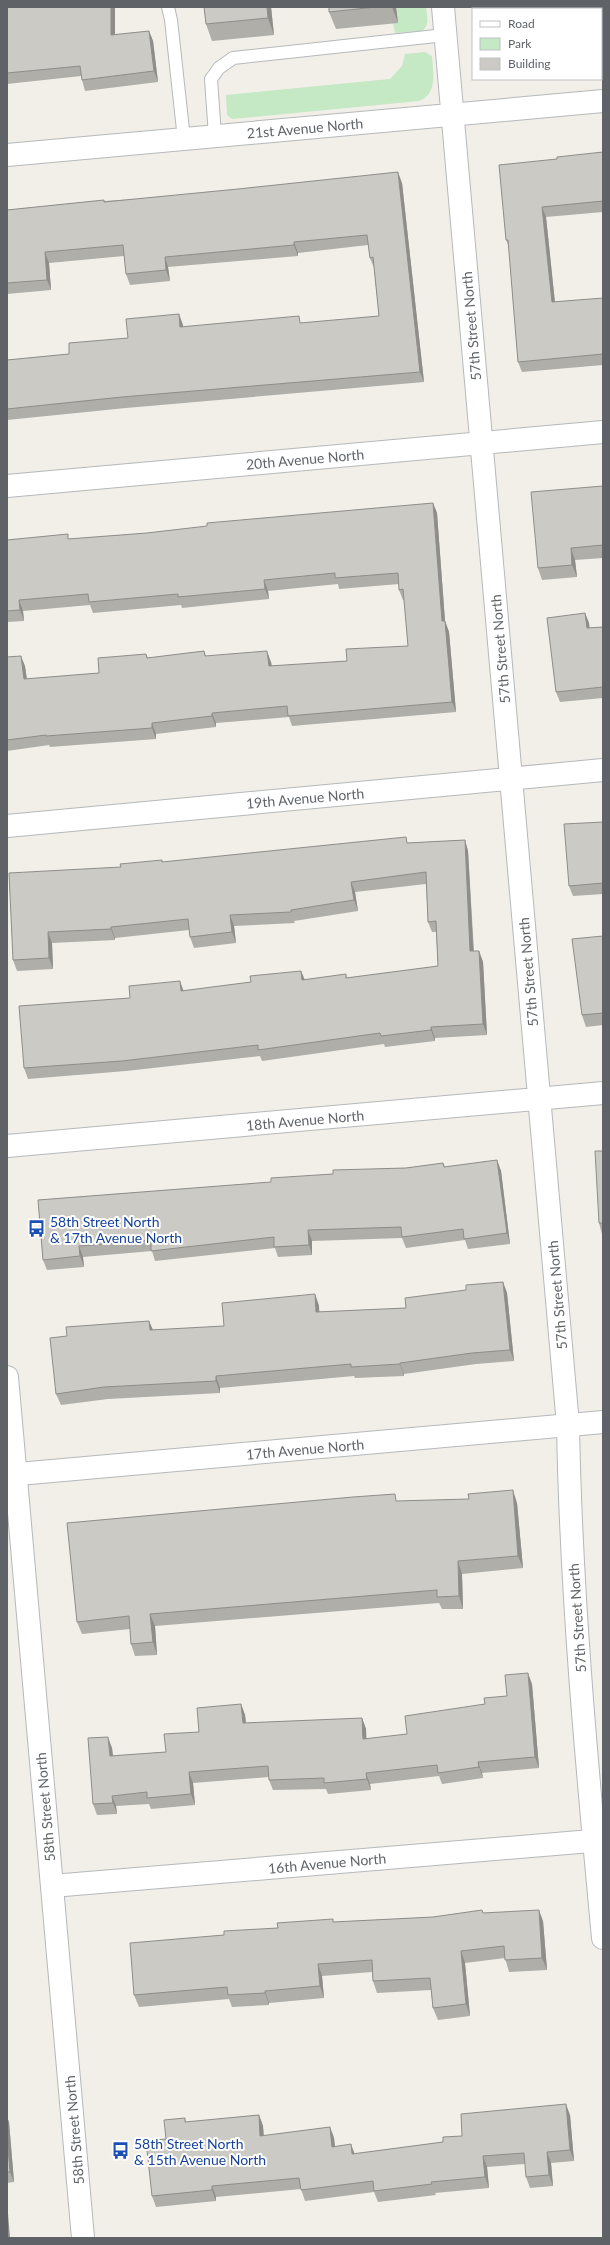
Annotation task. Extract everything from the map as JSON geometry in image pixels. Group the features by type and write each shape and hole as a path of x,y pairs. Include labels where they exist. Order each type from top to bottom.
{"street":[{"name":"57th Street North","path":"443,7 568,1425 570,1521 598,1840 603,1938"},
{"name":"21st Avenue North","path":"7,155 603,101"},
{"name":"20th Avenue North","path":"7,486 603,432"},
{"name":"19th Avenue North","path":"7,826 603,770"},
{"name":"18th Avenue North","path":"7,1146 603,1093"},
{"name":"58th Street North","path":"7,1376 11,1475 52,1886 83,2238"},
{"name":"17th Avenue North","path":"11,1475 603,1422"},
{"name":"16th Avenue North","path":"52,1886 598,1840"}],"lane":[{"path":"168,7 171,20 184,139"},
{"path":"214,136 211,79 219,68 233,58 445,35"}],"green space":[{"path":"396,7 426,7 427,20 425,29 422,31 395,33 393,23 398,23"},
{"path":"425,52 432,56 433,82 429,93 425,98 419,101 232,119 227,115 226,95 390,79 402,66 405,54"}],"building":[{"path":"7,7 111,7 111,35 149,31 154,71 82,80 80,66 7,73"},
{"path":"204,7 267,7 268,18 206,24"},
{"path":"329,7 376,7 329,12"},
{"path":"603,7 603,28 602,8 494,8"},
{"path":"603,152 603,201 542,207 552,302 603,298 603,354 518,362 508,240 506,240 499,165 557,159 557,157"},
{"path":"398,172 420,372 122,397 7,409 7,360 69,354 69,343 128,338 126,319 179,314 180,327 299,316 300,323 379,316 373,257 370,258 367,235 294,242 294,245 165,257 166,270 126,274 123,245 45,252 47,280 7,283 7,210 238,189"},
{"path":"603,486 603,545 571,548 572,565 538,568 531,492"},
{"path":"433,503 442,621 445,621 452,702 288,716 287,706 212,713 212,716 152,723 152,728 46,735 7,740 7,657 21,656 24,679 99,673 98,658 146,654 147,658 204,651 205,656 267,651 269,666 347,661 346,649 408,646 403,589 399,590 398,573 335,578 335,573 264,580 265,589 178,597 178,594 89,602 88,594 19,600 20,610 7,611 7,540 68,534 68,539 147,533 207,526 207,523"},
{"path":"585,613 587,628 603,627 603,687 556,692 547,618"},
{"path":"603,822 603,883 569,886 564,824"},
{"path":"406,837 407,843 465,840 470,951 479,951 483,1024 431,1027 431,1030 381,1036 380,1033 258,1050 258,1045 122,1061 24,1068 19,1006 130,998 129,986 180,981 181,991 251,982 250,976 301,971 302,980 346,974 346,978 438,966 436,921 428,922 426,872 351,882 354,900 291,910 291,912 230,915 232,932 190,937 188,919 111,927 111,929 48,932 49,958 13,960 9,873 121,867 120,864 162,860 162,862"},
{"path":"603,936 603,1013 582,1015 572,939"},
{"path":"595,1151 603,1151 603,1223 599,1223"},
{"path":"497,1160 507,1233 464,1239 463,1229 402,1237 401,1227 308,1230 309,1245 274,1247 274,1237 151,1251 151,1240 79,1246 80,1256 43,1260 38,1200 271,1182 271,1178 333,1174 333,1170 406,1168 443,1163 444,1167"},
{"path":"503,1282 510,1350 472,1353 400,1364 351,1367 351,1364 216,1376 216,1381 104,1387 56,1394 50,1338 67,1336 66,1327 149,1321 150,1330 224,1326 222,1303 315,1294 316,1312 406,1308 405,1298 466,1290 466,1285"},
{"path":"513,1490 518,1556 458,1561 459,1596 437,1597 437,1590 150,1614 153,1642 131,1644 129,1616 77,1622 67,1523 395,1494 396,1501 469,1499 468,1494"},
{"path":"528,1673 535,1757 478,1762 479,1767 438,1773 437,1765 366,1773 367,1779 324,1783 324,1778 269,1780 268,1766 189,1772 191,1794 147,1798 147,1792 112,1796 113,1803 93,1804 88,1738 108,1737 110,1756 166,1752 164,1734 199,1732 197,1708 241,1704 243,1723 362,1718 363,1739 407,1734 405,1716 485,1704 484,1698 507,1696 505,1675"},
{"path":"482,1910 483,1913 539,1910 542,1958 505,1960 504,1946 461,1951 466,2004 433,2008 430,1978 373,1981 372,1960 318,1964 320,1986 265,1991 265,1993 228,1995 227,1987 134,1995 130,1943 224,1935 224,1931 278,1928 277,1923 333,1919 333,1922 433,1917"},
{"path":"566,2104 570,2150 547,2152 549,2175 526,2177 524,2153 483,2156 485,2177 431,2182 432,2184 374,2191 373,2181 301,2190 299,2178 212,2186 212,2190 152,2196 146,2141 166,2139 164,2120 185,2118 185,2122 259,2115 260,2136 330,2127 332,2147 351,2144 352,2154 443,2142 443,2137 462,2136 461,2114"},
{"path":"7,2135 10,2172 7,2172"}],"place":[{"name":"58th Street North & 17th Avenue North","path":"37,1229"},
{"name":"58th Street North & 15th Avenue North","path":"121,2151"}]}
